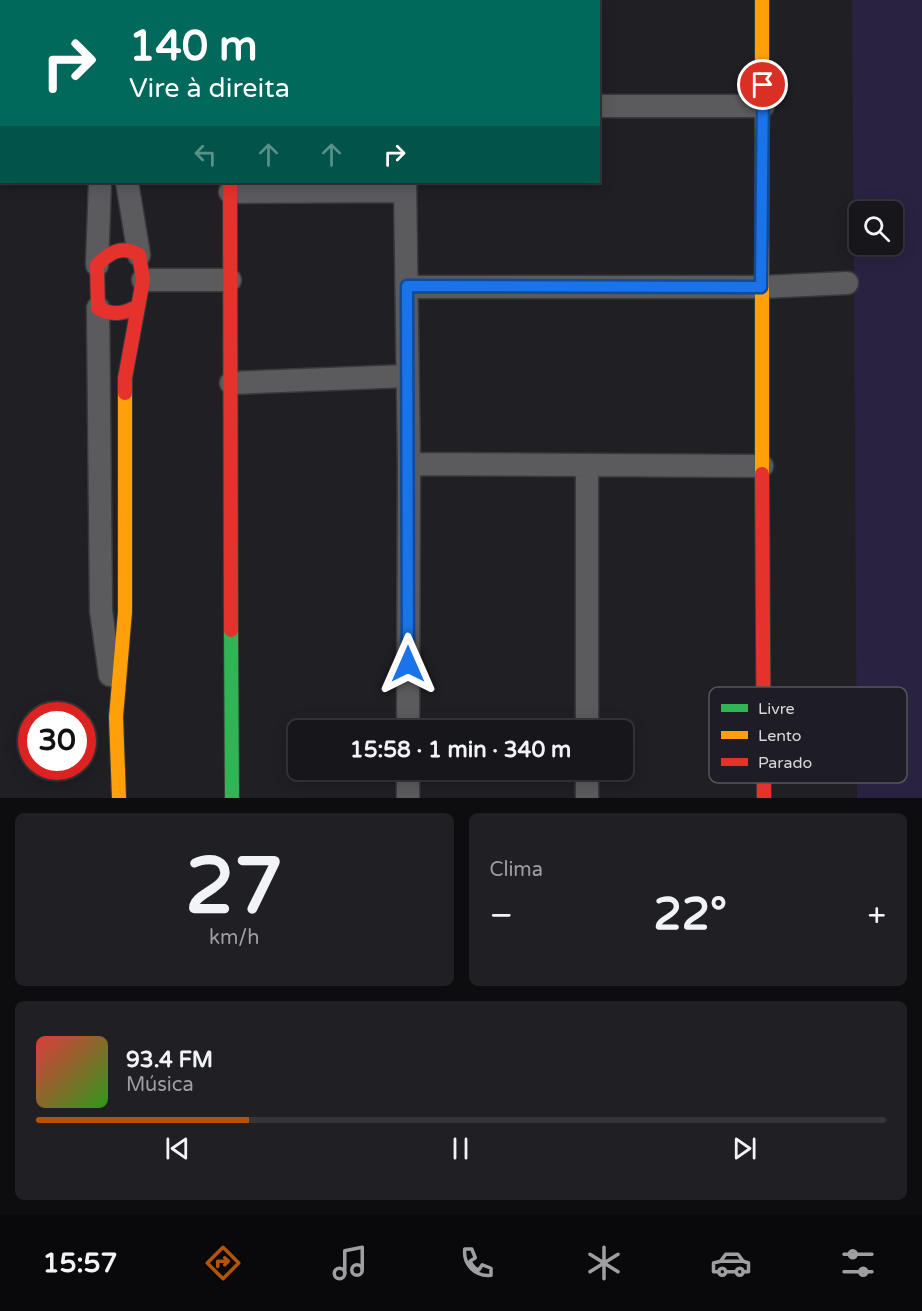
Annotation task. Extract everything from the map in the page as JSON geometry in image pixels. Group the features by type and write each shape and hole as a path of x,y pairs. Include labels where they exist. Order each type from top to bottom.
{"street":[{"path":"762,0 763,687"},
{"path":"600,106 763,106"},
{"path":"100,183 97,264 101,611 116,717 119,798"},
{"path":"116,717 125,612 125,378 143,280 127,183"},
{"path":"232,798 230,187 405,186 409,464 408,720"},
{"path":"97,264 122,249 132,250 139,255"},
{"path":"143,280 230,280"},
{"path":"407,286 761,287 847,283"},
{"path":"98,308 113,315 128,312 138,306"},
{"path":"231,383 406,375"},
{"path":"409,464 762,466"},
{"path":"587,466 587,720"},
{"path":"408,780 408,798"},
{"path":"587,780 587,798"},
{"path":"764,783 764,798"}],"shaded area":[{"path":"852,0 922,0 922,798 857,798 857,783 907,783 907,687 856,687 854,255 903,255 903,201 853,201"}],"traffic: fast":[{"path":"231,630 232,798"}],"traffic: slow":[{"path":"762,0 762,474"},
{"path":"119,798 116,717 125,612 125,393"}],"traffic: jam":[{"path":"230,183 231,630"},
{"path":"125,393 125,378 143,280 139,255 122,250 116,251 97,265 98,308 118,313 138,306"},
{"path":"762,474 763,687"},
{"path":"764,783 764,798"}],"route":[{"path":"408,664 407,286 761,287 763,85"}]}
